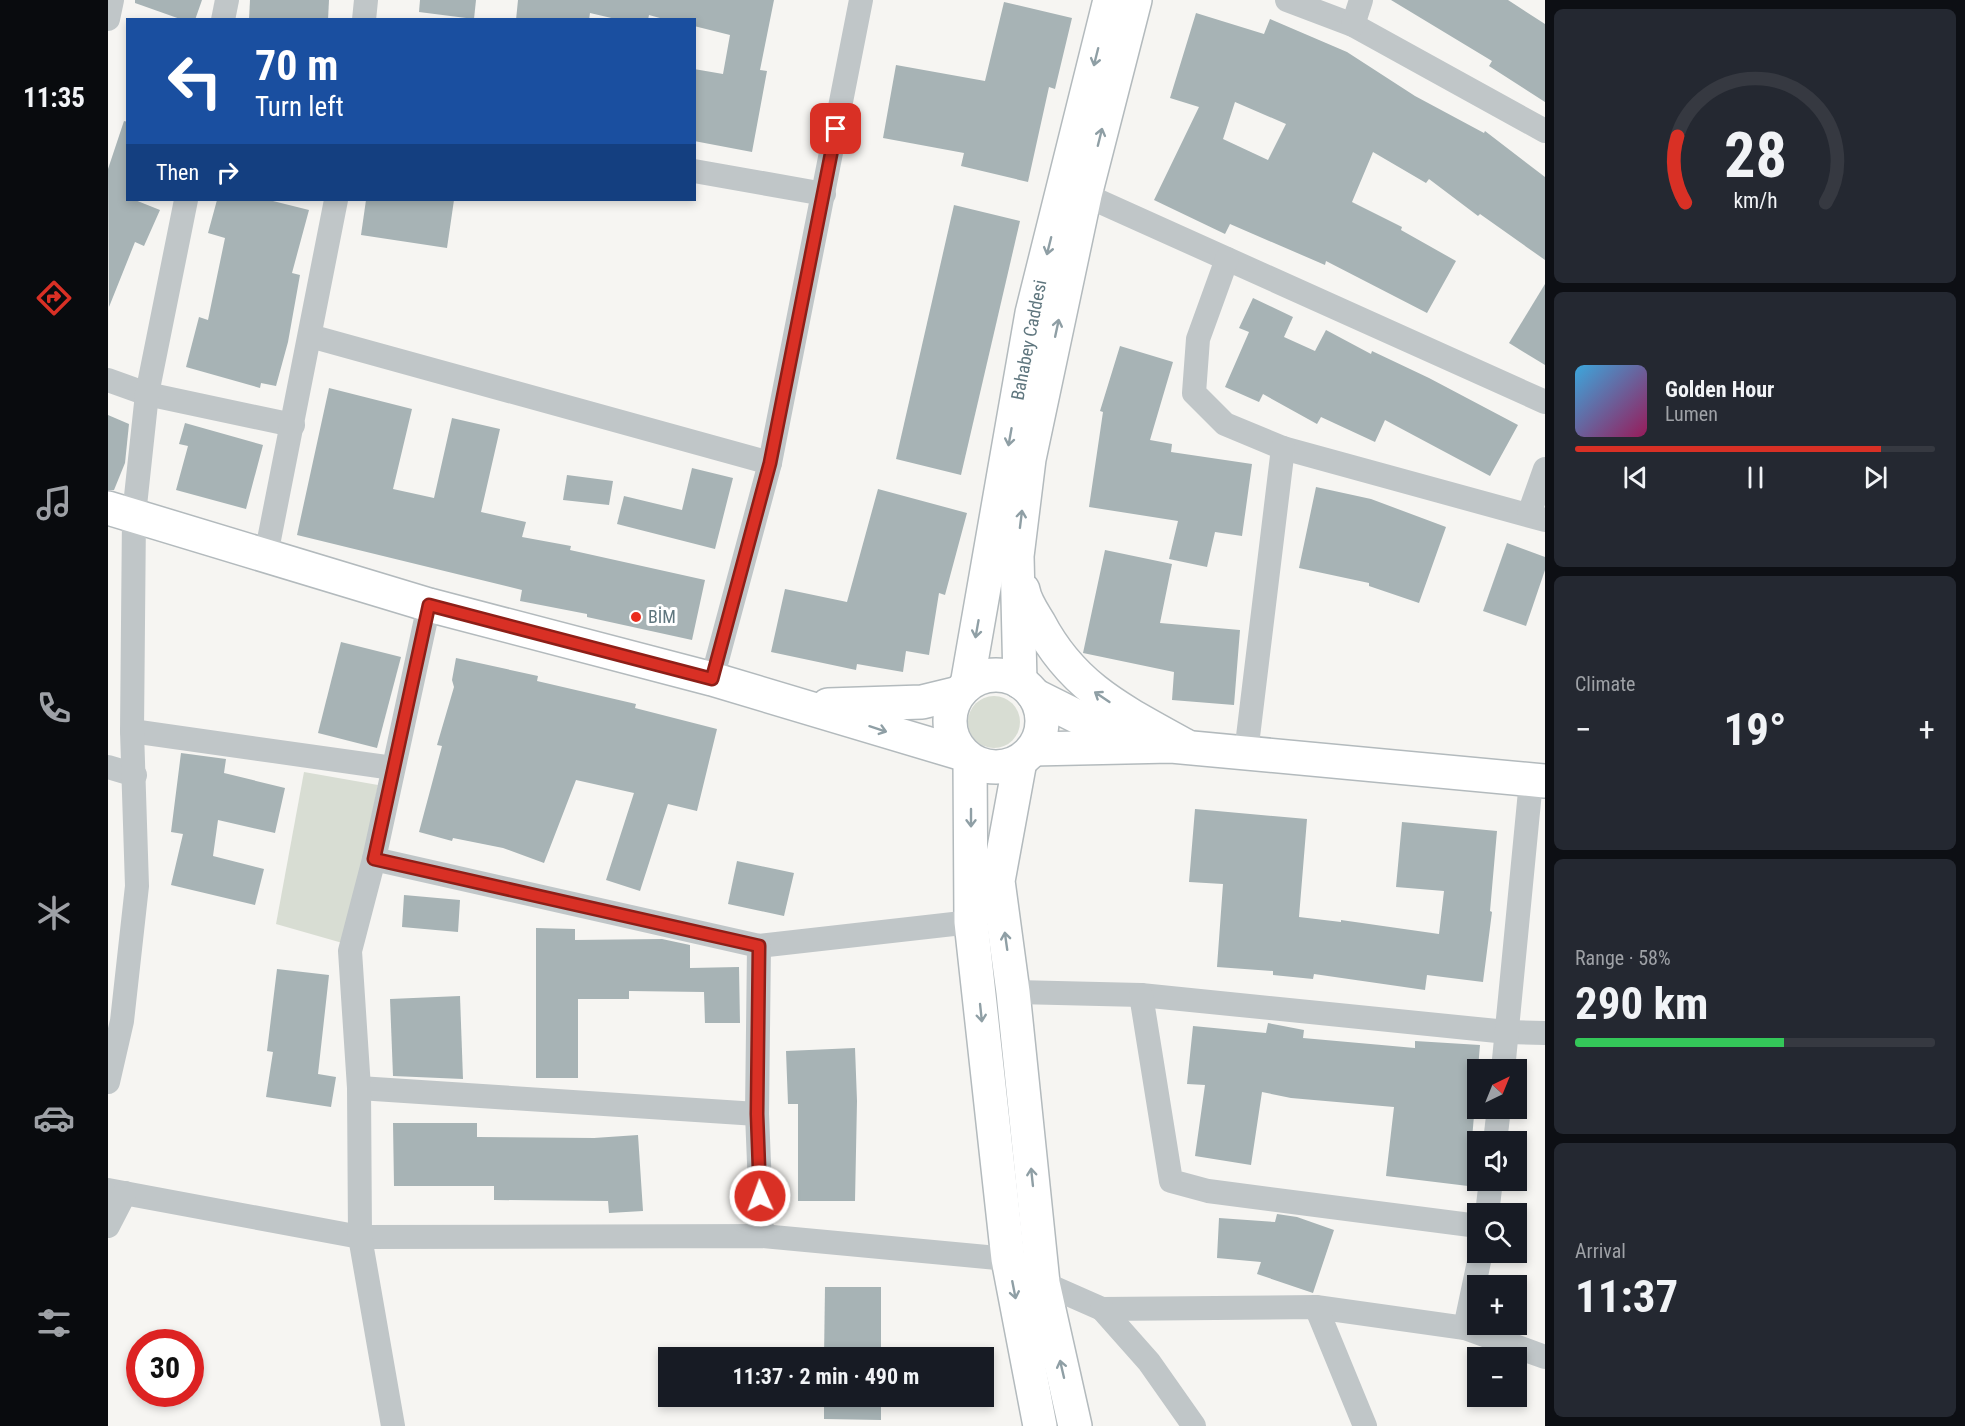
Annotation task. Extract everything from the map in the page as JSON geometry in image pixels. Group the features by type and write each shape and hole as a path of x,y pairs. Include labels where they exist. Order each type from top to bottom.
{"street":[{"path":"108,19 112,0"},
{"path":"223,18 226,0"},
{"path":"364,18 366,0"},
{"path":"712,679 770,463 861,0"},
{"name":"Bahabey Caddesi","path":"963,689 1032,313 1110,0"},
{"name":"Bahabey Caddesi","path":"1027,688 1017,556 1029,459 1085,195 1135,0"},
{"path":"1287,0 1353,25 1545,131"},
{"path":"1353,25 1361,0"},
{"path":"696,171 824,194"},
{"path":"1085,195 1545,402"},
{"path":"108,1082 122,1021 137,886 135,775 121,512 186,201"},
{"path":"266,555 336,201"},
{"path":"1227,259 1198,339 1194,393 1225,424 1284,448 1537,517 1545,469"},
{"path":"310,336 770,463"},
{"path":"108,380 147,394 292,425"},
{"path":"1246,753 1284,448"},
{"path":"121,512 429,605 712,679 802,705 995,768 1026,755 1179,747 1538,781 1504,1059"},
{"path":"1017,556 1024,596 1062,660 1087,687 1179,747"},
{"path":"393,1426 360,1237 359,1088 350,951 374,859 429,605"},
{"path":"802,705 922,702 963,689 979,678 993,675 1027,688 1089,723 1179,747"},
{"path":"1027,688 1042,722 1040,736 1026,755 998,881 1013,992 1043,1283 1075,1426"},
{"path":"963,689 952,704 950,724 955,744 967,757 971,922 1008,1259 1040,1426"},
{"path":"132,731 393,768"},
{"path":"108,767 135,775"},
{"path":"374,859 759,946 971,922"},
{"path":"759,946 757,1114 762,1236"},
{"path":"1013,992 1141,995 1507,1032 1545,1033"},
{"path":"1141,995 1171,1181 1208,1191 1467,1225"},
{"path":"359,1088 757,1114"},
{"path":"108,1226 117,1191 360,1237 762,1236 1008,1259"},
{"path":"1465,1328 1478,1263"},
{"path":"1043,1283 1102,1309 1316,1307 1465,1328 1545,1357"},
{"path":"1316,1307 1365,1426"},
{"path":"1102,1309 1149,1362 1194,1426"}],"shaded area":[{"path":"994,696 1004,698 1012,704 1018,712 1020,722 1018,732 1012,740 1004,746 994,748 984,746 976,740 970,732 968,722 970,712 976,704 984,698"},
{"path":"304,772 378,785 346,944 276,924"}],"building":[{"path":"135,0 202,0 196,18 177,18 135,3"},
{"path":"250,0 329,0 328,18 249,18"},
{"path":"420,0 476,0 474,18 419,12"},
{"path":"518,0 774,0 760,70 767,71 752,152 696,141 696,69 723,74 730,35 696,26 696,18 660,18 649,15 648,18 611,18 590,13 589,18 516,18"},
{"path":"1391,0 1508,0 1545,24 1545,102 1489,66 1492,61"},
{"path":"1004,2 1072,18 1055,89 1049,87 1028,182 961,166 964,153 883,138 896,65 985,81"},
{"path":"1196,13 1264,34 1270,19 1347,52 1415,96 1484,133 1485,131 1545,177 1545,260 1480,214 1478,216 1429,179 1426,183 1373,152 1352,202 1402,227 1401,230 1456,261 1427,313 1326,261 1325,265 1230,224 1225,234 1154,200 1199,107 1170,98","holes":["1235,102 1286,124 1268,160 1223,139"]},
{"path":"124,121 126,122 126,201 138,201 160,210 144,246 135,242 109,307 108,169"},
{"path":"217,201 273,201 309,210 292,273 300,275 288,342 276,386 261,383 260,388 186,367 199,317 208,320 225,238 208,233"},
{"path":"366,201 454,201 447,248 361,235"},
{"path":"954,205 1020,221 961,475 896,459"},
{"path":"1545,284 1545,365 1509,343"},
{"path":"1253,298 1293,317 1284,337 1315,351 1326,330 1371,354 1372,351 1429,378 1518,425 1490,476 1385,420 1375,442 1321,417 1317,424 1263,394 1259,402 1225,387 1249,332 1239,328"},
{"path":"1120,346 1173,362 1150,440 1172,444 1171,452 1252,464 1242,536 1215,532 1207,567 1169,559 1178,521 1089,507 1103,412 1100,411"},
{"path":"329,388 412,409 393,489 434,498 452,418 500,429 481,512 526,522 522,537 571,546 570,550 705,580 692,640 587,617 587,614 520,601 522,590 297,535"},
{"path":"108,415 129,424 125,463 114,490 108,490"},
{"path":"185,423 263,445 246,509 176,490 188,446 179,444"},
{"path":"692,468 733,478 715,549 617,524 624,496 682,510"},
{"path":"567,475 613,481 609,505 563,500"},
{"path":"1316,487 1371,499 1446,527 1419,603 1369,586 1369,583 1299,568"},
{"path":"878,489 967,513 945,595 939,593 929,655 906,651 903,672 857,664 856,670 771,652 785,589 847,602"},
{"path":"1507,543 1545,557 1545,570 1526,626 1483,611"},
{"path":"1105,550 1172,564 1160,623 1240,630 1234,705 1172,700 1174,672 1083,653"},
{"path":"341,642 401,657 377,748 318,733"},
{"path":"456,658 538,676 537,681 636,704 635,708 717,729 697,811 668,804 640,891 606,880 634,793 576,780 544,863 503,848 453,838 452,841 419,832 442,746 437,745 454,687 452,680"},
{"path":"181,753 226,759 224,773 285,788 275,833 218,820 213,856 264,869 255,905 171,885 183,834 171,832"},
{"path":"1195,809 1307,819 1299,917 1341,922 1341,920 1439,934 1444,891 1396,887 1402,822 1497,831 1490,911 1492,912 1483,982 1427,975 1425,990 1314,974 1313,979 1273,975 1273,971 1217,967 1223,884 1189,882"},
{"path":"737,861 794,873 784,916 728,904"},
{"path":"404,895 460,900 458,932 402,927"},
{"path":"536,928 575,929 575,940 662,939 690,945 690,968 739,967 740,1023 705,1023 704,992 629,991 629,999 578,999 578,1078 536,1078"},
{"path":"277,969 329,975 318,1074 336,1077 331,1107 266,1097 273,1052 267,1051"},
{"path":"460,996 463,1079 393,1076 390,999"},
{"path":"1268,1023 1304,1030 1303,1038 1415,1048 1415,1041 1480,1045 1479,1059 1467,1059 1467,1119 1474,1119 1473,1131 1467,1131 1467,1186 1386,1176 1394,1107 1291,1098 1262,1092 1251,1165 1195,1156 1205,1085 1187,1084 1193,1026 1266,1033"},
{"path":"855,1048 857,1101 855,1201 798,1201 798,1104 788,1104 786,1051"},
{"path":"393,1123 477,1123 477,1137 594,1138 638,1135 643,1211 609,1213 608,1201 494,1200 494,1186 394,1186"},
{"path":"1277,1214 1297,1217 1334,1230 1313,1293 1257,1274 1261,1262 1217,1258 1219,1218 1275,1222"},
{"path":"825,1287 881,1287 881,1347 824,1347"},
{"path":"824,1407 881,1407 881,1420 824,1419"}],"place":[{"name":"BİM","path":"636,617"}],"route":[{"path":"760,1196 757,1114 759,946 374,859 429,605 712,679 770,463 836,129"}]}
